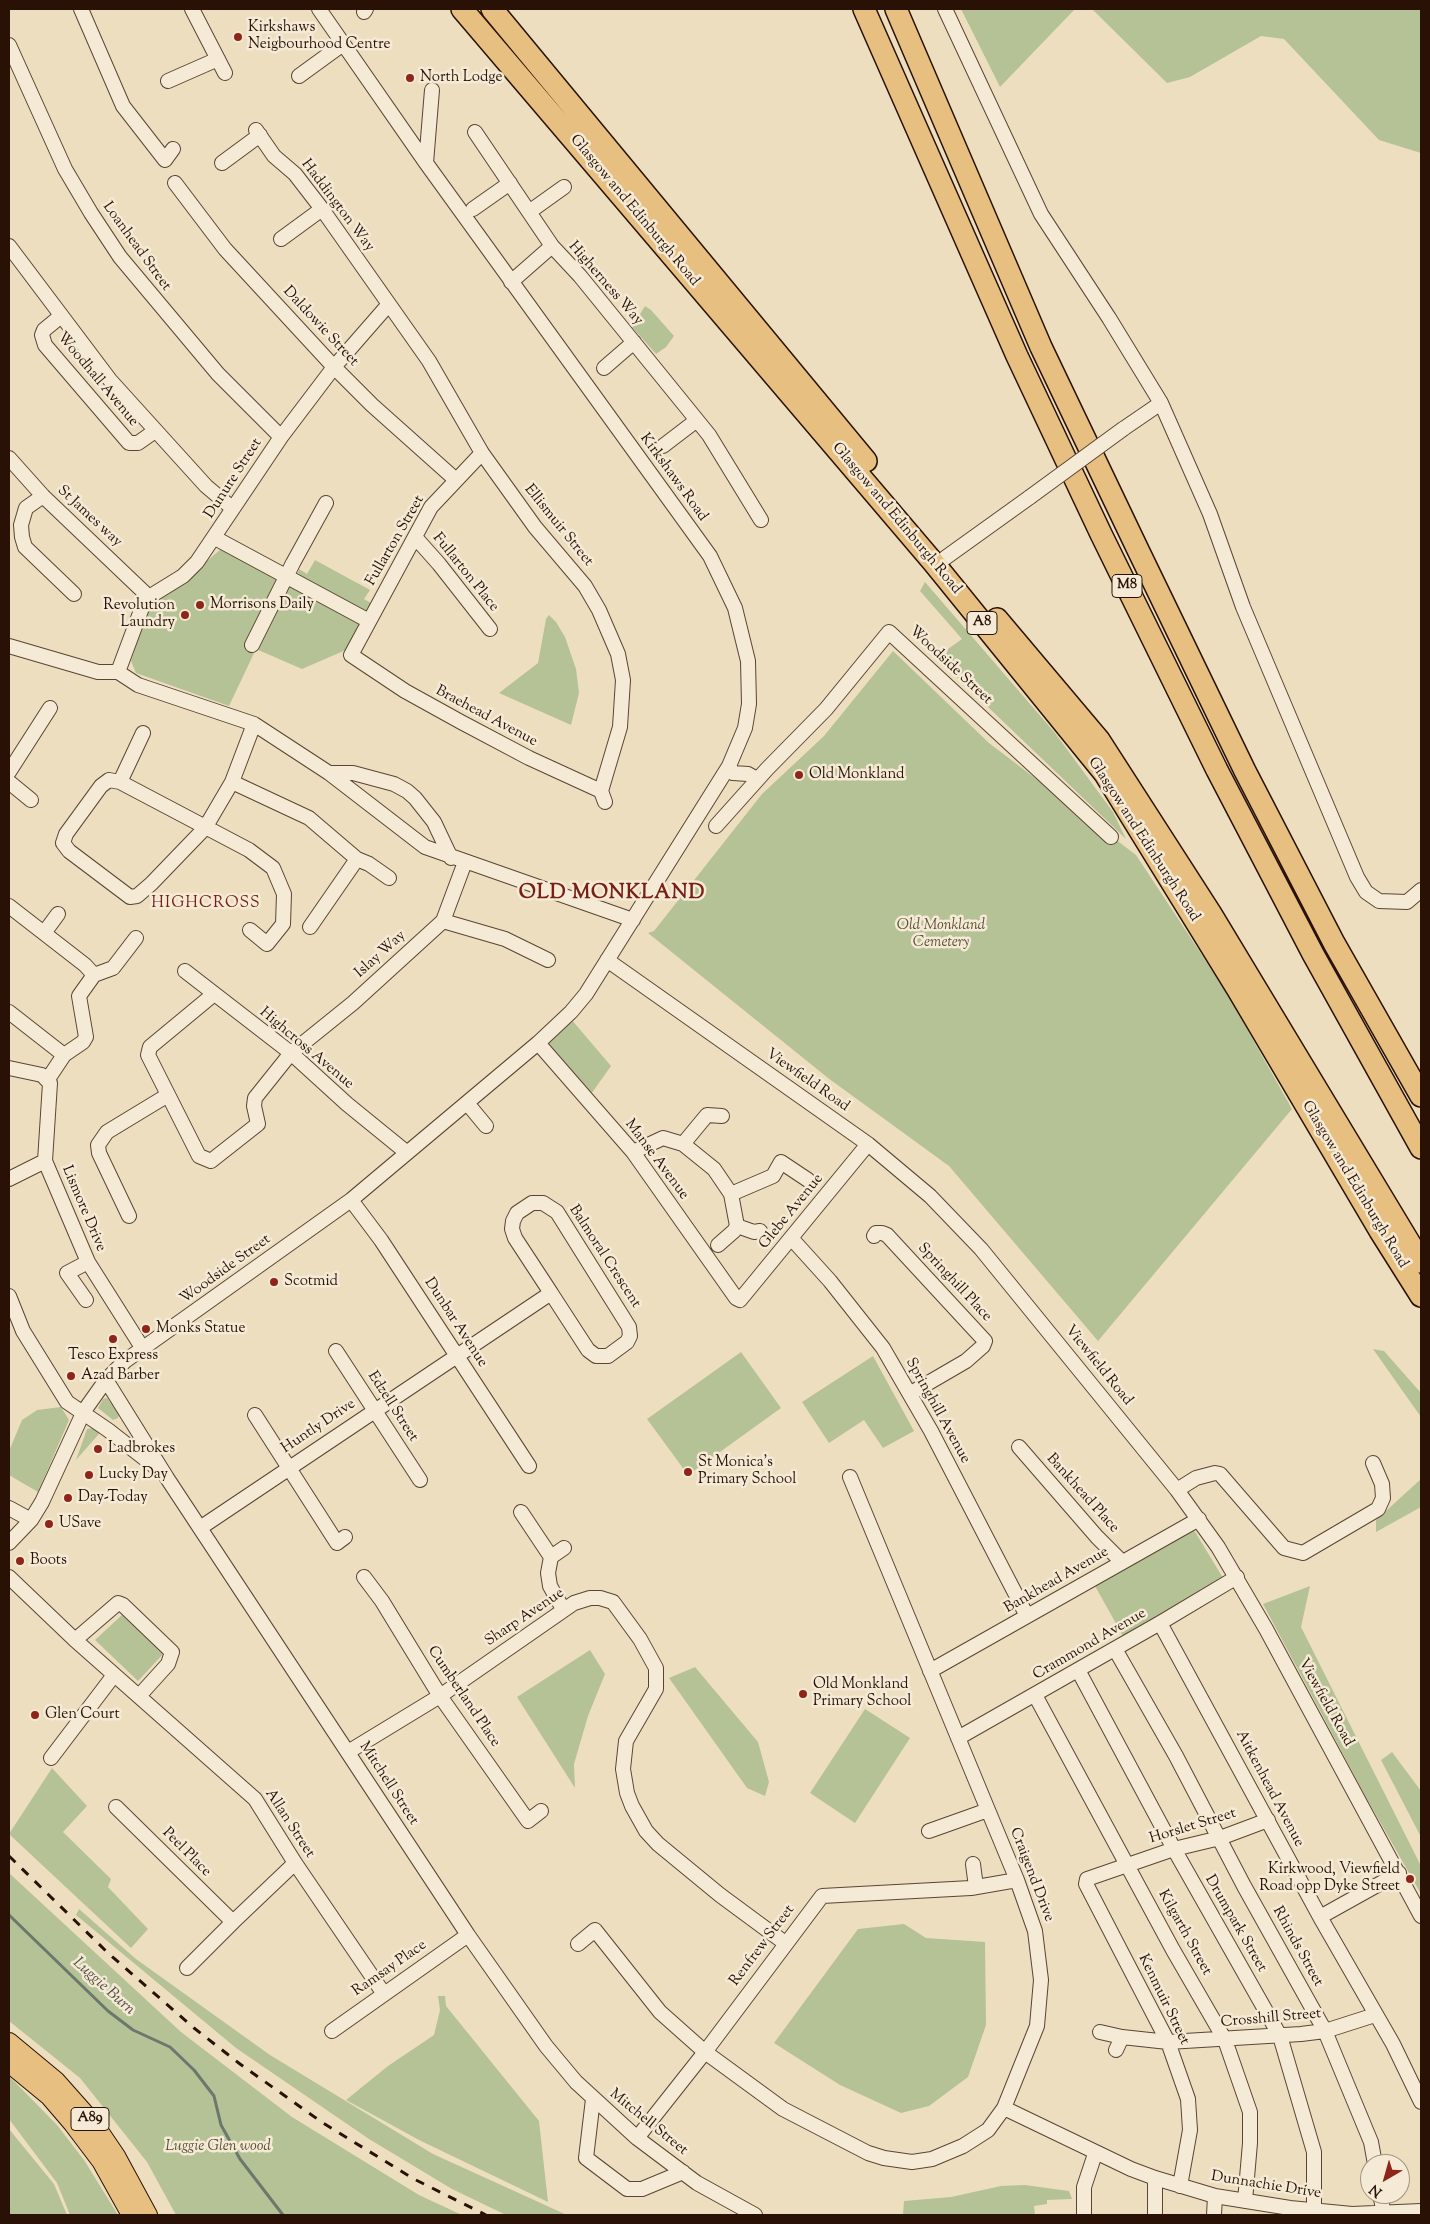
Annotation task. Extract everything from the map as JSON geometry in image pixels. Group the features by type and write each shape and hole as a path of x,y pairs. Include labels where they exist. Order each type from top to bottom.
{"highway":[{"name":"Glasgow and Edinburgh Road","path":"462,9 933,562 1104,774 1238,990 1380,1231 1421,1296"},
{"name":"Glasgow and Edinburgh Road","path":"492,9 1099,740 1211,914 1421,1262"},
{"name":"M8","path":"864,9 1017,356 1131,595 1217,770 1308,945 1421,1148"},
{"name":"M8","path":"896,9 1041,347 1139,552 1245,771 1334,943 1421,1096"}],"main road":[{"name":"A89","path":"9,2042 56,2081 94,2124 116,2156 148,2215"},
{"name":"A89","path":"9,2063 48,2096 78,2130 101,2161 131,2215"}],"street":[{"path":"81,9 124,106 165,160 173,149"},
{"path":"192,9 225,72"},
{"name":"Kirkshaws Road","path":"319,9 426,164 710,556 731,599 740,623 748,661 750,682 745,728 729,766 679,844"},
{"path":"946,9 1041,214 1110,318 1161,403 1210,514 1243,607 1357,877 1366,892 1379,902 1407,902 1421,890"},
{"path":"298,76 343,44"},
{"name":"Loanhead Street","path":"9,46 65,169 120,258 218,374 281,437"},
{"path":"168,82 218,58"},
{"path":"426,164 432,90"},
{"name":"Higherness Way","path":"475,132 552,246 580,276 709,435 761,520"},
{"name":"Haddington Way","path":"222,163 258,133 274,156 295,174 322,209 389,304"},
{"name":"Daldowie Street","path":"175,183 224,249 334,367 375,408 456,480"},
{"path":"473,209 510,183"},
{"path":"529,212 564,187"},
{"path":"281,239 322,209"},
{"name":"Woodhall Avenue","path":"9,246 110,380 206,486 232,508"},
{"path":"512,282 552,246"},
{"name":"Dunure Street","path":"118,672 138,614 149,597 183,576 197,562 215,538 232,508 281,437 334,367 389,304"},
{"name":"Ellismuir Street","path":"389,304 429,361 482,453 535,527 585,586 599,610 618,654 623,680 621,719 603,796"},
{"name":"Woodhall Avenue","path":"61,316 44,330 42,335 45,345 129,443 138,443 155,431"},
{"name":"Higherness Way","path":"604,368 634,342"},
{"path":"946,558 1161,403"},
{"path":"663,446 697,420"},
{"name":"Fullarton Street","path":"352,655 431,508 482,453"},
{"name":"St James way","path":"9,458 43,496 149,597"},
{"path":"43,496 26,508 21,525 25,548 74,594"},
{"path":"252,645 293,563 326,503"},
{"name":"Fullarton Place","path":"415,537 439,564 490,629"},
{"path":"215,538 286,578 369,621"},
{"name":"Woodside Street","path":"716,826 757,779 826,709 889,632 1112,837"},
{"path":"9,646 98,672 118,672 138,685 254,724 330,773 425,847 633,920"},
{"name":"Braehead Avenue","path":"352,655 405,691 603,796"},
{"path":"9,772 50,708"},
{"path":"250,930 267,944 283,924 284,894 277,875 264,859 249,850 205,828 120,782 109,780 101,786 66,834 62,843 69,851 130,897 137,896 205,828 232,782 254,724"},
{"path":"120,782 143,733"},
{"path":"729,766 733,773 748,774 757,779"},
{"path":"330,773 353,773 394,784 407,791 434,822 458,860"},
{"path":"9,782 31,800"},
{"path":"232,782 309,818 357,859 369,864 389,878"},
{"name":"Woodside Street","path":"9,1543 31,1520 42,1502 84,1412 106,1380 125,1361 351,1200 538,1043 576,1006 608,960 679,844"},
{"path":"310,927 357,859"},
{"name":"Islay Way","path":"168,1095 199,1156 211,1161 258,1124 254,1106 255,1098 291,1053 353,1003 443,921 458,860"},
{"path":"9,906 94,974"},
{"path":"44,933 58,914"},
{"path":"443,921 505,939 548,960"},
{"path":"9,1068 42,1075 48,1079 64,1055 79,1046 86,1037 79,996 94,974 113,968 136,938"},
{"name":"Viewfield Road","path":"608,960 868,1144 930,1196 981,1249 1177,1490 1237,1576 1421,1916"},
{"name":"Highcross Avenue","path":"185,971 291,1053 347,1104 406,1152"},
{"path":"129,1216 98,1153 98,1145 107,1132 168,1095 148,1055 150,1047 214,994"},
{"path":"9,1012 64,1055"},
{"name":"Manse Avenue","path":"538,1043 633,1152 736,1298 740,1300"},
{"name":"Lismore Drive","path":"48,1079 50,1083 45,1160 88,1262 143,1349"},
{"path":"467,1103 486,1126"},
{"path":"684,1144 707,1115 722,1116"},
{"path":"633,1152 663,1138 684,1144 714,1169 732,1194 737,1226 718,1245"},
{"name":"Glebe Avenue","path":"740,1300 792,1239 868,1144"},
{"path":"9,1179 45,1160"},
{"path":"732,1194 772,1176 781,1162 808,1180"},
{"name":"Dunbar Avenue","path":"351,1200 381,1240 529,1466"},
{"name":"Balmoral Crescent","path":"543,1203 557,1212 629,1327 630,1336 627,1342 608,1356 596,1356 588,1350 551,1293 515,1238 512,1229 513,1220 517,1213 532,1204 543,1203"},
{"path":"737,1226 754,1232 760,1232"},
{"name":"Springhill Place","path":"874,1236 876,1233 887,1235 985,1340 983,1346 966,1361 911,1393"},
{"name":"Springhill Avenue","path":"792,1239 830,1281 883,1348 911,1393 1027,1616"},
{"path":"86,1300 67,1273 88,1262"},
{"path":"458,1356 551,1293"},
{"name":"Mitchell Street","path":"9,1296 23,1331 67,1402 84,1412 167,1478"},
{"name":"Edzell Street","path":"336,1351 373,1411 420,1480"},
{"name":"Huntly Drive","path":"200,1528 458,1356"},
{"name":"Mitchell Street","path":"106,1380 167,1478 468,1935 534,2030 576,2082 636,2138 698,2183 755,2215"},
{"path":"255,1415 337,1543 345,1536"},
{"name":"Bankhead Place","path":"1018,1447 1122,1562"},
{"path":"1177,1490 1196,1478 1214,1473 1220,1474 1284,1548 1303,1554 1378,1509 1383,1498 1382,1484 1373,1463"},
{"name":"Craigend Drive","path":"578,1944 596,1930 660,2012 705,2052 783,2110 856,2148 884,2158 912,2162 932,2158 963,2146 988,2130 1004,2108 1037,2026 1041,2001 1041,1980 1035,1931 1017,1880 850,1478"},
{"path":"9,1508 31,1520"},
{"path":"521,1512 551,1557 548,1573 550,1586 563,1609"},
{"name":"Bankhead Avenue","path":"930,1671 1199,1519"},
{"path":"551,1557 564,1548"},
{"name":"Crammond Avenue","path":"958,1738 1160,1623 1237,1576"},
{"name":"Allan Street","path":"9,1577 75,1640 255,1800 295,1863 384,1994"},
{"name":"Cumberland Place","path":"364,1577 382,1601 440,1696 528,1821 541,1811"},
{"name":"Sharp Avenue","path":"348,1752 440,1696 563,1609 590,1598 600,1598 613,1602 640,1639 656,1668 656,1689 631,1729 626,1741 623,1758 627,1793 646,1831 658,1844 720,1894 785,1943"},
{"path":"75,1640 118,1604 123,1605 172,1652 168,1664 139,1696"},
{"name":"Aitkenhead Avenue","path":"1160,1623 1320,1917 1393,2044 1421,2102"},
{"name":"Rhinds Street","path":"1115,1649 1325,2031 1371,2142 1373,2154"},
{"name":"Drumpark Street","path":"1078,1670 1174,1848 1280,2036 1314,2152 1314,2210"},
{"path":"51,1758 114,1675"},
{"name":"Kilgarth Street","path":"1035,1695 1225,2040 1250,2112 1250,2143 1245,2202"},
{"name":"Peel Place","path":"116,1807 233,1922"},
{"path":"929,1831 988,1810"},
{"name":"Horslet Street","path":"1128,1864 1174,1848 1220,1838 1268,1820"},
{"path":"187,1968 295,1863"},
{"path":"974,1864 976,1887"},
{"name":"Kenmuir Street","path":"1128,1864 1087,1879 1086,1884 1168,2042 1188,2099 1190,2130 1180,2186"},
{"path":"1320,1917 1399,1874"},
{"name":"Renfrew Street","path":"636,2138 705,2052 822,1896 976,1887 1017,1880"},
{"name":"Ramsay Place","path":"332,2031 468,1935"},
{"name":"Crosshill Street","path":"1122,2038 1168,2042 1280,2036 1325,2031 1375,2015"},
{"path":"1100,2032 1122,2038 1116,2050"},
{"name":"Mitchell Street","path":"593,2099 586,2158 627,2189 642,2189 683,2172"},
{"name":"Dunnachie Drive","path":"1004,2108 1095,2154 1155,2178 1215,2196 1245,2202 1261,2209 1314,2210 1352,2215 1421,2211"},
{"path":"1084,2215 1084,2187 1095,2154"},
{"path":"1155,2178 1155,2215"},
{"path":"1214,2215 1215,2196"},
{"path":"1382,2204 1384,2214"}],"green space":[{"path":"961,9 1075,9 1000,87"},
{"path":"1092,9 1421,9 1421,153 1379,140 1284,39 1261,36 1190,77 1167,83"},
{"path":"645,306 651,310 674,336 666,347 656,354 632,327"},
{"path":"221,549 355,618 360,627 348,649 302,669 256,649 229,706 136,673 131,661 148,607 180,584"},
{"path":"315,560 370,590 364,599 371,603 365,612 297,576 299,569 307,574"},
{"path":"925,582 1055,733 1113,812 1126,839 943,664 948,649 962,639 920,591"},
{"path":"549,615 556,622 565,637 576,669 579,693 571,725 499,693 538,663 546,619"},
{"name":"Old Monkland Cemetery","path":"893,651 989,743 1136,855 1225,990 1292,1109 1098,1341 949,1166 828,1078 648,933 654,931 762,794 824,736"},
{"path":"571,1019 611,1066 589,1097 543,1043"},
{"path":"1373,1349 1384,1351 1421,1393 1421,1417"},
{"path":"741,1352 781,1408 688,1475 647,1419"},
{"path":"873,1356 914,1431 883,1448 864,1420 829,1443 802,1402"},
{"path":"107,1398 119,1414 118,1418 113,1420 98,1408 103,1399"},
{"path":"61,1407 69,1420 38,1492 9,1475 9,1451 22,1420 37,1410"},
{"path":"94,1428 99,1433 98,1435 76,1460 87,1429"},
{"path":"1421,1479 1421,1507 1376,1532 1376,1520"},
{"path":"1194,1530 1223,1578 1123,1636 1095,1586"},
{"path":"1310,1586 1301,1627 1421,1866 1421,1894 1367,1799 1263,1604"},
{"path":"123,1614 165,1652 138,1681 95,1640"},
{"path":"590,1650 605,1674 588,1716 574,1764 575,1788 517,1697"},
{"path":"695,1667 758,1742 769,1782 765,1796 747,1788 669,1678"},
{"path":"865,1709 910,1738 855,1823 810,1793"},
{"path":"1392,1752 1421,1791 1421,1837 1381,1760"},
{"path":"52,1768 87,1806 63,1832 111,1879 108,1887 148,1929 131,1948 9,1834"},
{"name":"Luggie Glen wood","path":"9,1873 181,2032 292,2117 419,2195 462,2215 176,2215 147,2162 80,2078 9,2021"},
{"path":"79,1909 136,1959 270,2055 433,2154 567,2215 506,2215 452,2189 369,2139 236,2048 76,1915"},
{"path":"904,1924 926,1938 985,1942 986,2025 968,2077 929,2106 901,2113 840,2085 774,2043 858,1929"},
{"path":"438,1996 445,1996 446,2006 539,2121 548,2202 419,2140 346,2100 388,2066 434,2035 440,2010"},
{"path":"9,2076 57,2125 84,2160 118,2215 70,2215 57,2183 9,2119"},
{"path":"9,2129 54,2184 67,2215 9,2215"},
{"path":"1025,2185 1069,2191 1072,2199 1047,2200 1047,2204 1034,2206 1035,2215 903,2215 904,2201 951,2197 1001,2186"}],"waterway":[{"name":"Luggie Burn","path":"9,1915 108,2011 133,2030 170,2047 194,2070 214,2096 221,2125 240,2159 283,2215"}],"railway":[{"path":"9,1856 108,1953 194,2028 240,2064 323,2123 414,2179 486,2215"}],"place":[{"name":"Kirkshaws Neigbourhood Centre","path":"238,37"},
{"name":"North Lodge","path":"410,78"},
{"name":"Morrisons Daily","path":"200,605"},
{"name":"Revolution Laundry","path":"185,615"},
{"name":"Old Monkland","path":"799,775"},
{"name":"Scotmid","path":"274,1282"},
{"name":"Monks Statue","path":"146,1329"},
{"name":"Tesco Express","path":"113,1339"},
{"name":"Azad Barber","path":"71,1376"},
{"name":"Ladbrokes","path":"98,1449"},
{"name":"St Monica's Primary School","path":"688,1472"},
{"name":"Lucky Day","path":"89,1475"},
{"name":"Day-Today","path":"68,1498"},
{"name":"USave","path":"49,1524"},
{"name":"Boots","path":"20,1561"},
{"name":"Old Monkland Primary School","path":"803,1694"},
{"name":"Glen Court","path":"35,1715"},
{"name":"Kirkwood, Viewfield Road opp Dyke Street","path":"1410,1879"}],"district":[{"name":"OLD MONKLAND","path":"612,895"},
{"name":"HIGHCROSS","path":"206,904"}]}
